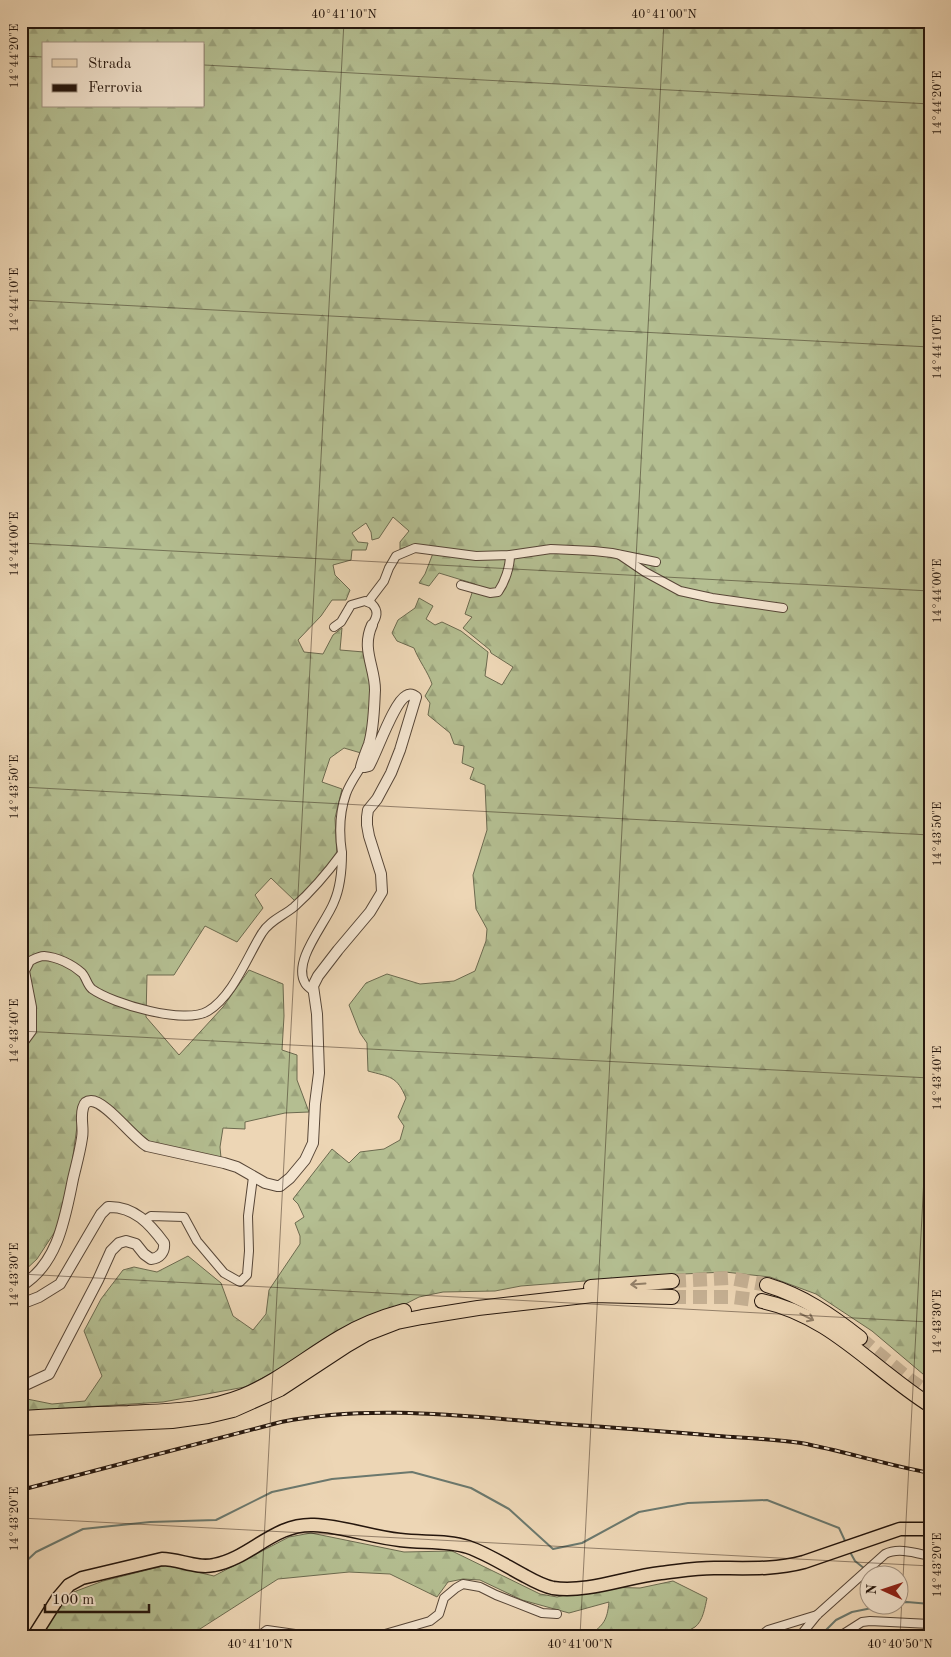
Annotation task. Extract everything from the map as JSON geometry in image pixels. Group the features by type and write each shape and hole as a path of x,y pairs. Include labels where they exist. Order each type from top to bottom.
{"highway":[{"path":"21,1418 170,1411 209,1406 243,1396 276,1380 339,1338 371,1322 412,1310 605,1290 672,1281"},
{"path":"767,1285 797,1296 814,1305 832,1316 860,1338"},
{"path":"605,1290 672,1297"},
{"path":"762,1301 788,1308 825,1326 930,1405"},
{"path":"21,1428 172,1421 221,1414 280,1389 347,1344 366,1334 397,1322 478,1303"}],"main road":[{"path":"34,1636 64,1590 82,1578 162,1558 175,1559 203,1566 214,1565 242,1553 290,1526 301,1524 354,1530 398,1540 464,1546 482,1553 540,1584 553,1588 587,1587 640,1575 713,1568 785,1567 900,1529 930,1529"}],"street":[{"path":"368,602 384,581 396,556 415,548 476,556 510,555 551,549 594,551 656,562"},
{"path":"618,554 645,572 680,591 712,598 783,608"},
{"path":"462,584 490,593 498,592 502,587 510,562 510,555"},
{"path":"313,991 305,983 302,975 302,963 306,952 334,903 340,886 342,853 340,825 342,808 346,793 361,767 373,728 374,676 368,652 370,630 374,622 376,607 368,602 358,602 351,605 340,622 334,627"},
{"path":"21,1286 28,1282 44,1266 60,1235 82,1137 82,1108 85,1103 97,1103 105,1108 147,1146 237,1167 265,1184 280,1186 290,1178 305,1160 313,1143 319,1065 317,1014 313,991 318,976 370,912 382,892 381,874 366,826 367,816 368,810 377,799 391,773 400,750 416,697 412,694 402,699 388,723 370,766 361,767"},
{"path":"21,1046 32,1032 32,1006 25,971 30,961 42,956 65,961 82,974 91,988 111,998 151,1012 194,1016 208,1011 224,998 252,954 262,932 269,924 294,907 328,873 342,853"},
{"path":"145,1220 151,1216 184,1217 197,1241 224,1274 240,1282 247,1276 249,1251 248,1216 253,1177"},
{"path":"21,1304 39,1297 60,1284 104,1210 113,1207 126,1209 145,1220 164,1243 162,1253 157,1258 148,1258 136,1244 126,1241 118,1243 110,1251 98,1280 49,1374 21,1387"},
{"path":"800,1636 817,1615 890,1551 900,1550 930,1556"},
{"path":"378,1636 430,1621 439,1614 444,1598 463,1584 480,1587 542,1613 557,1614"},
{"path":"761,1636 768,1630 817,1615"},
{"path":"840,1636 862,1622 884,1620 930,1624"},
{"path":"259,1636 268,1630 309,1636"}],"green space":[{"path":"21,21 930,21 930,1380 872,1331 816,1294 770,1277 725,1272 521,1286 495,1291 443,1292 419,1297 245,1387 163,1402 21,1411 21,1401 27,1399 52,1404 85,1401 102,1376 84,1331 101,1299 123,1270 134,1267 157,1272 188,1256 221,1283 233,1316 253,1330 266,1314 269,1290 300,1244 300,1236 295,1223 304,1217 298,1204 293,1199 332,1149 349,1163 360,1152 384,1149 400,1140 404,1126 398,1117 406,1098 399,1085 392,1078 368,1071 367,1043 360,1033 349,1005 366,983 387,974 420,984 454,981 475,971 486,941 487,929 476,909 473,875 487,830 485,785 470,779 474,768 462,763 464,746 454,744 450,733 428,715 430,703 425,696 432,684 414,648 397,641 392,633 398,620 415,608 419,598 433,606 426,619 435,625 442,622 461,631 488,652 485,676 502,685 513,667 491,653 490,650 463,628 472,617 465,614 475,584 439,573 429,586 419,583 425,574 435,548 415,545 400,549 400,542 409,531 393,517 379,538 372,540 371,532 366,523 352,533 358,542 368,543 366,550 352,550 351,560 333,565 335,575 350,590 346,600 332,600 321,616 298,640 304,652 323,654 333,635 342,628 340,650 364,652 370,676 370,716 361,753 344,748 330,758 322,782 342,789 335,818 337,857 295,901 271,878 255,895 263,908 237,942 205,926 174,975 147,975 146,1017 179,1055 223,1007 249,970 283,984 282,1050 297,1055 297,1080 309,1112 285,1113 245,1122 245,1129 223,1128 220,1147 221,1158 151,1143 100,1098 91,1096 78,1119 69,1185 56,1230 37,1259 21,1274"},
{"path":"311,1533 404,1552 452,1551 540,1594 557,1597 597,1587 640,1588 673,1581 707,1598 700,1621 695,1627 685,1632 673,1635 644,1637 589,1636 604,1622 609,1602 569,1613 522,1600 480,1580 463,1579 448,1582 437,1597 390,1574 349,1572 278,1579 189,1636 42,1636 63,1596 103,1581 167,1565 214,1576 289,1537"}],"waterway":[{"path":"21,1566 36,1552 83,1529 150,1522 216,1520 272,1492 332,1479 412,1472 471,1488 509,1509 553,1549 582,1543 639,1512 688,1503 767,1500 839,1528 846,1543"},
{"path":"850,1552 859,1564"},
{"path":"908,1602 930,1604"},
{"path":"820,1636 836,1620 858,1611"}],"tunnel":[{"path":"672,1281 730,1278 767,1285"},
{"path":"672,1297 732,1297 762,1301"},
{"path":"860,1338 910,1380 930,1394"}],"railway":[{"path":"21,1490 281,1422 317,1416 354,1413 465,1416 801,1443 930,1473"}]}
